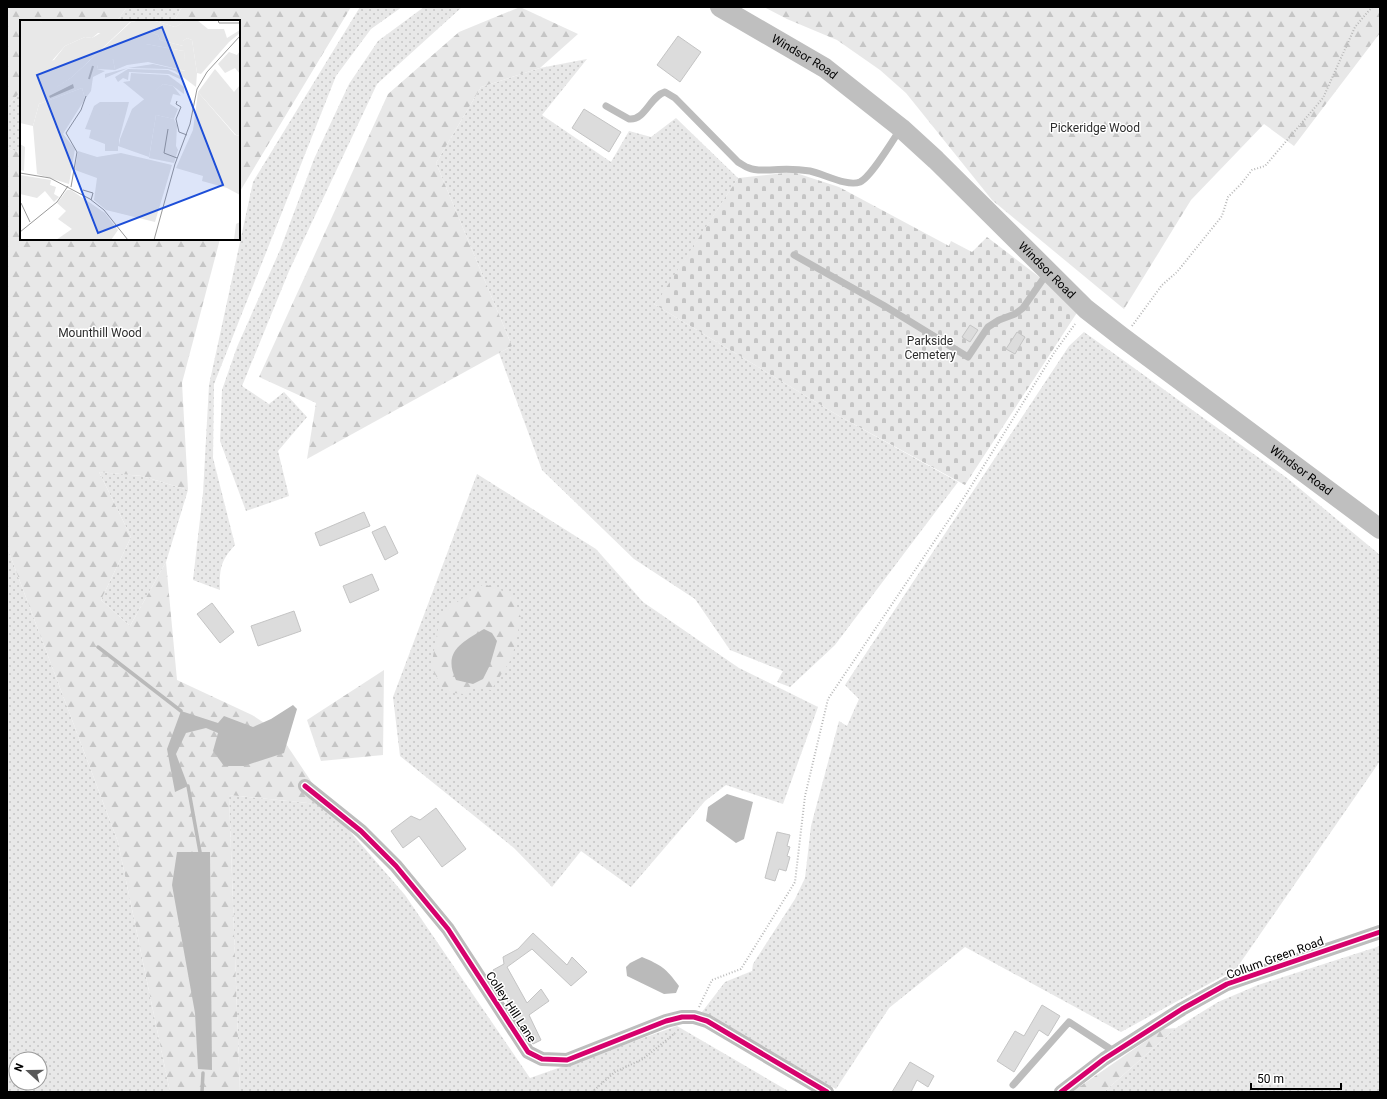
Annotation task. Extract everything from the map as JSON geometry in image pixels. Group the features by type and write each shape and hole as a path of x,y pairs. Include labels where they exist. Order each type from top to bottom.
{"main road":[{"name":"Windsor Road","path":"720,7 824,68 901,128 936,160 1086,309 1380,529"}],"street":[{"name":"Colley Hill Lane","path":"305,786 361,831 396,866 448,929 528,1052 542,1060 567,1060 666,1022 682,1017 694,1017 707,1021 731,1034 827,1092"},
{"name":"Collum Green Road","path":"1061,1092 1104,1058 1116,1052 1182,1009 1227,984 1380,932"}],"lane":[{"path":"606,106 633,119 642,114 654,98 665,92 675,98 738,162 750,169 808,171 853,183 858,183 863,180 871,172 901,128"},
{"path":"794,255 883,305 968,357 988,327 999,320 1015,314 1023,308 1048,272"},
{"path":"1013,1085 1069,1022 1116,1052"}],"path":[{"path":"1132,326 1162,285 1177,272 1222,216 1228,197 1252,170 1265,166 1324,98 1355,27 1372,7"},
{"path":"592,1092 615,1072 643,1059 694,1017 712,980 741,969 795,882 805,796 828,699 965,496 1054,353 1075,324"}],"green space":[{"path":"7,7 127,7 118,20 20,20 20,92 7,107"},
{"path":"127,7 182,7 175,20 118,20"},
{"path":"182,7 351,7 240,191 240,20 175,20"},
{"path":"360,7 402,7 371,29 336,76 214,384 213,458 235,545 227,555 222,565 220,590 193,580 203,493 209,385 253,182"},
{"path":"424,7 462,7 377,84 289,271 242,386 269,404 284,392 307,417 278,451 289,496 246,511 220,441 222,390 237,347 280,250 314,159 349,84 378,41"},
{"path":"520,7 578,34 540,68 481,87 436,163 512,346 307,459 316,403 259,377 388,94 459,32"},
{"name":"Pickeridge Wood","path":"764,7 1380,7 1380,33 1294,146 1264,124 1191,200 1124,309 992,200 906,93 880,70 837,40 787,19"},
{"path":"587,59 542,115 611,162 629,131 651,137 676,118 738,178 660,298 654,304 839,416 958,482 835,645 790,687 777,682 783,671 730,650 695,599 634,559 542,470 499,353 512,346 436,163 481,87 540,68"},
{"path":"20,92 20,153 7,148 7,107"},
{"name":"Mounthill Wood","path":"7,148 20,153 20,240 220,240 182,383 188,490 142,476 99,472 131,537 101,600 130,626 166,562 177,680 252,715 278,732 327,805 229,795 240,1092 170,1092 118,842 7,547"},
{"name":"Parkside Cemetery","path":"793,172 839,187 949,246 951,241 972,252 987,237 1080,308 965,485 839,416 654,304 738,178"},
{"path":"1084,332 1287,478 1380,555 1380,761 1236,969 1121,1032 965,947 889,1008 836,1089 702,1012 725,982 752,971 753,964 795,899 805,878 811,826 839,721 847,726 859,699 845,685 1069,346"},
{"path":"99,472 142,476 188,490 166,562 130,626 101,600 131,537"},
{"path":"477,474 596,549 643,602 739,668 818,707 783,804 726,785 705,801 631,887 581,851 552,887 514,848 400,756 393,697"},
{"path":"7,547 118,842 170,1092 7,1092"},
{"path":"484,584 513,595 521,618 512,658 491,690 470,687 464,694 445,692 431,667 441,613"},
{"path":"384,670 383,755 321,761 307,720"},
{"path":"229,795 327,805 405,895 530,1078 677,1026 790,1092 240,1092"},
{"path":"1380,946 1380,1092 1104,1092 1176,1028 1218,1002 1258,985"},
{"path":"1176,1028 1104,1092 1072,1092 1163,1029"}],"shaded area":[{"path":"484,629 492,633 497,641 490,665 483,679 473,684 456,680 452,670 453,655 462,643"},
{"path":"293,705 297,709 284,753 244,766 224,766 213,751 218,733 206,728 186,733 176,754 188,786 175,792 167,749 181,711 218,723 224,716 253,727 271,719"},
{"path":"727,794 753,802 744,839 736,843 706,821 708,807"},
{"path":"177,852 210,852 212,1070 198,1069 195,1013 172,885"},
{"path":"642,957 654,962 667,971 679,986 676,993 664,994 627,976 626,967 630,963"}],"building":[{"path":"678,36 701,52 680,82 657,65"},
{"path":"584,109 621,132 609,152 572,128"},
{"path":"970,325 978,330 970,342 962,337"},
{"path":"1017,332 1025,337 1015,354 1006,349"},
{"path":"364,512 370,526 320,546 315,533"},
{"path":"385,526 398,553 385,560 372,532"},
{"path":"372,574 379,590 350,603 343,586"},
{"path":"212,603 234,632 220,643 197,614"},
{"path":"294,611 301,631 258,646 251,626"},
{"path":"436,808 466,849 442,867 419,836 403,848 391,831 411,816 420,820"},
{"path":"777,832 790,835 787,846 790,847 787,856 790,857 786,871 779,869 775,881 765,878"},
{"path":"533,933 567,965 572,957 587,972 571,986 532,949 507,967 527,1003 541,989 549,1001 529,1015 541,1040 533,1044 515,1017 493,970 504,964 503,957 518,949"},
{"path":"1042,1005 1060,1016 1048,1036 1039,1030 1014,1072 997,1061 1015,1031 1024,1036"},
{"path":"910,1062 934,1076 928,1087 917,1080 911,1092 892,1092"}],"waterway":[{"path":"98,647 181,711"},
{"path":"188,786 200,852"},
{"path":"202,1092 203,1073"}],"cycle path":[{"path":"305,786 361,831 396,866 448,929 528,1052 542,1059 567,1060 666,1021 682,1017 694,1017 707,1021 827,1092"},
{"path":"1061,1092 1104,1059 1182,1009 1227,984 1380,932"}]}
